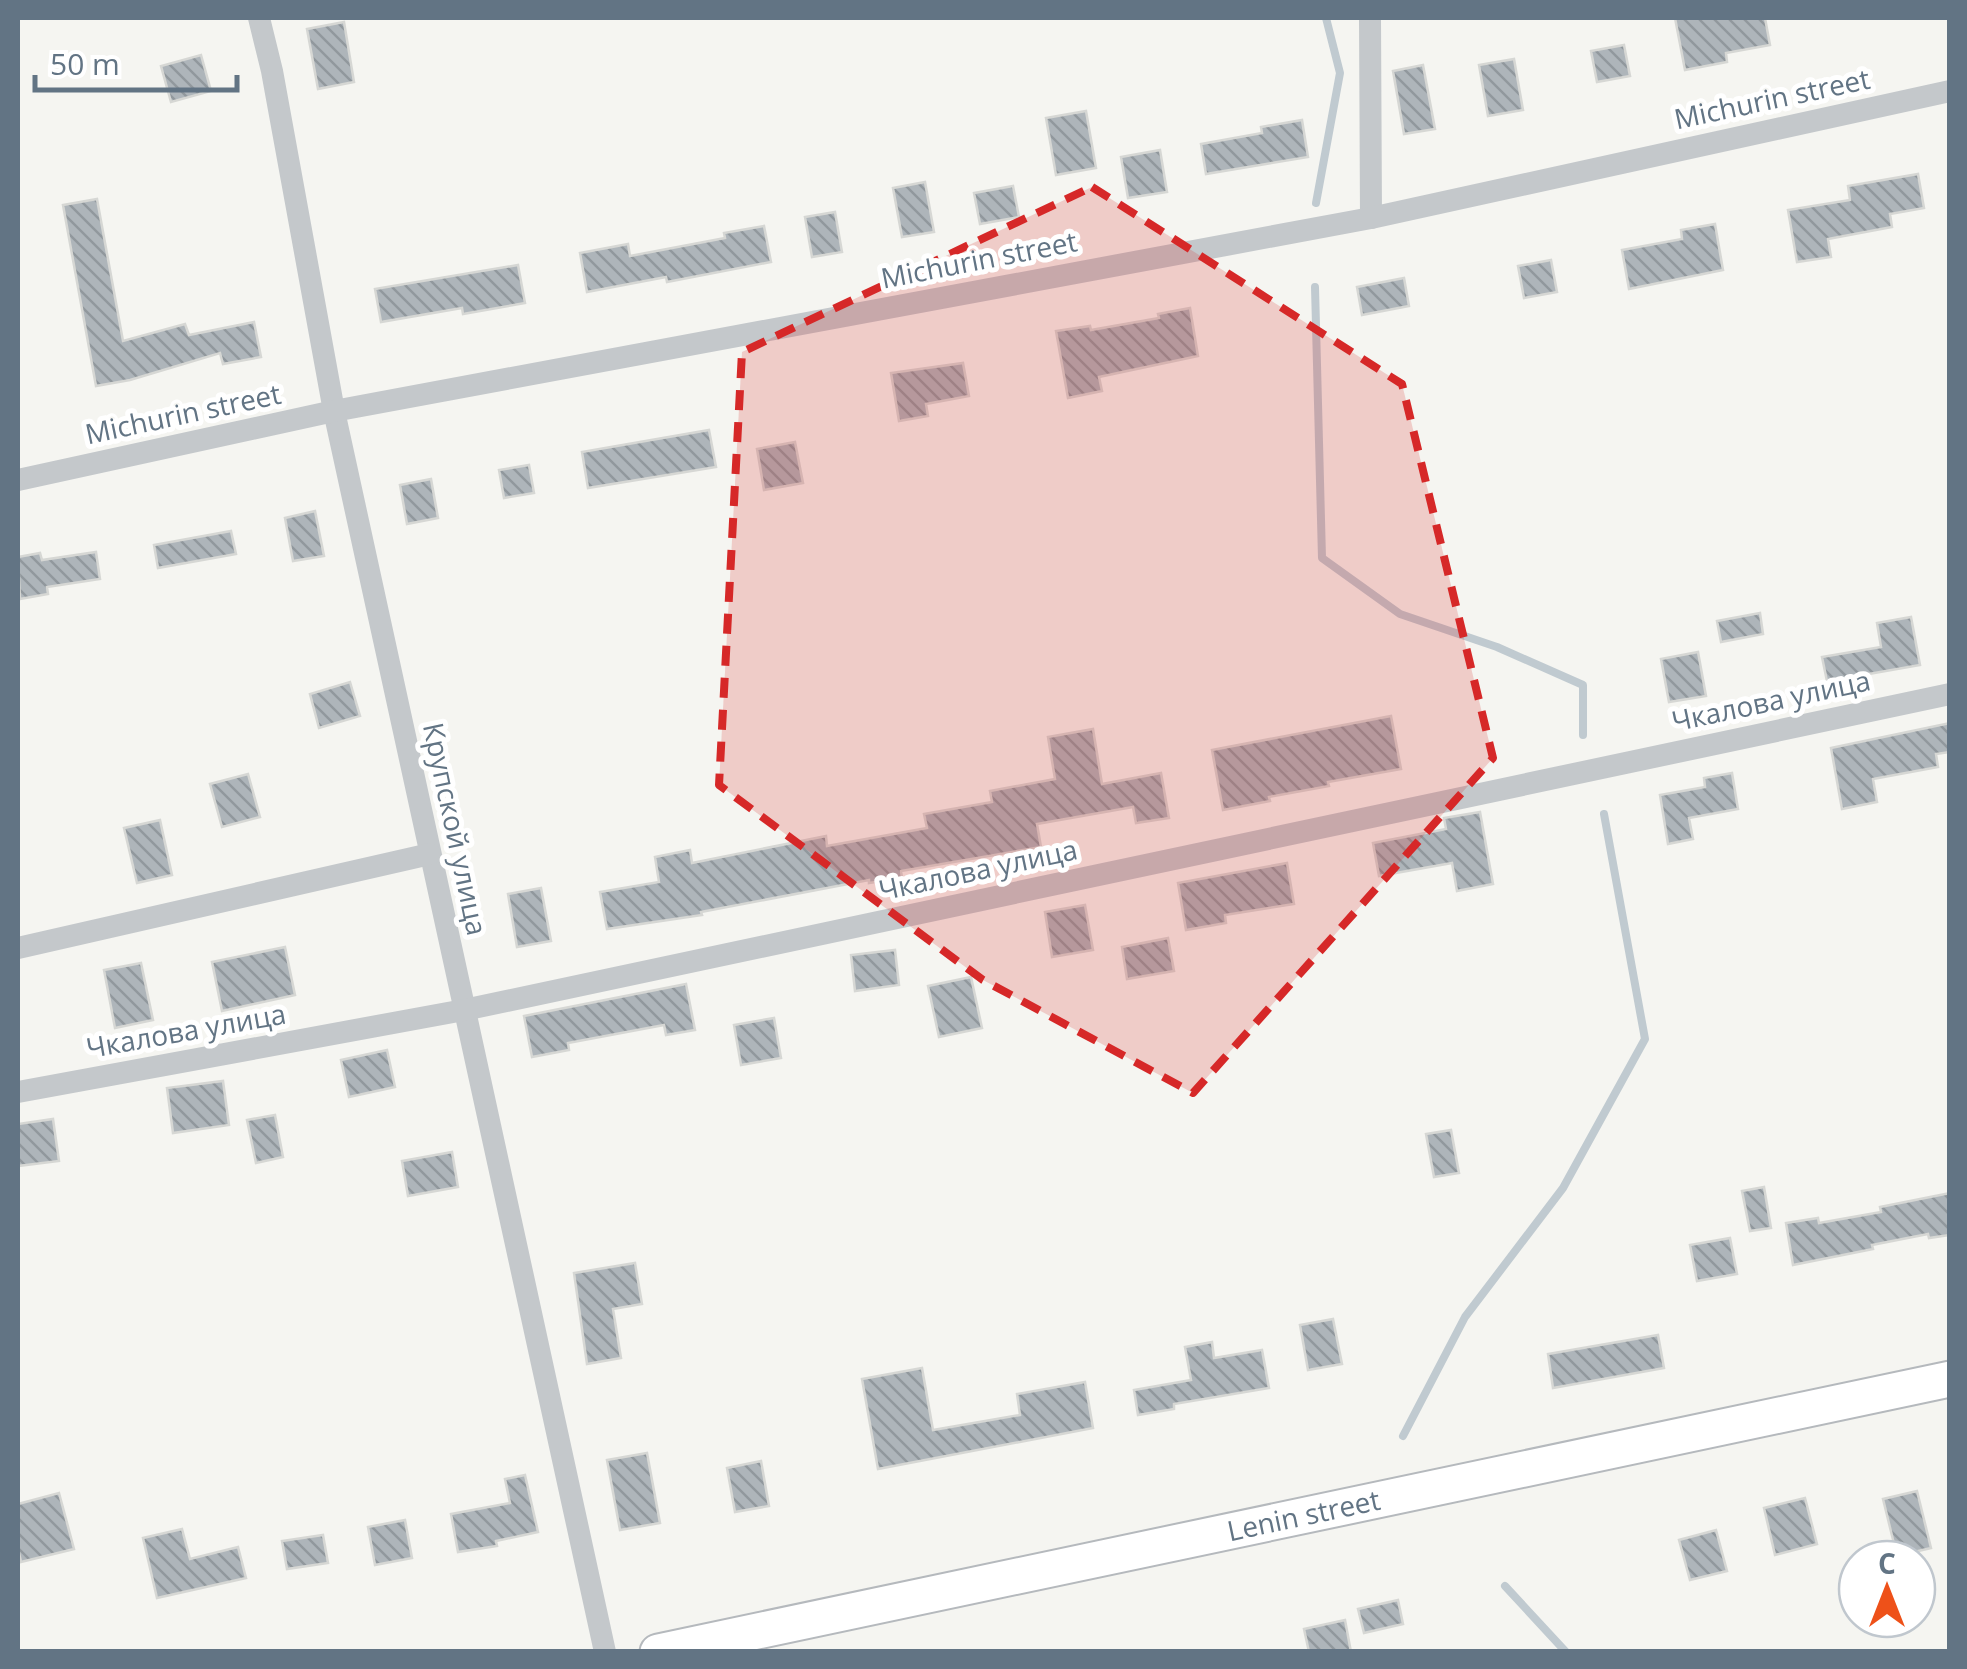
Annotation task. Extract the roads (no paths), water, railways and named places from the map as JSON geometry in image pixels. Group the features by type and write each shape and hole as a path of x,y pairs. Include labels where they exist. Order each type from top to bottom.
{"main road":[{"name":"Lenin street","path":"658,1652 1950,1379"}],"street":[{"name":"Крупской улица","path":"259,18 334,412 605,1652"},
{"path":"1370,18 1371,218"},
{"name":"Michurin street","path":"18,480 334,412 1371,218 1950,91"},
{"name":"Чкалова улица","path":"18,1092 464,1010 1950,694"},
{"path":"18,948 430,854"}],"waterway":[{"path":"1316,203 1340,73 1326,18"},
{"path":"1315,287 1322,558 1400,614 1497,647 1583,685 1583,735"},
{"path":"1403,1436 1465,1317 1563,1188 1645,1039 1604,814"},
{"path":"1505,1586 1566,1652"}]}
